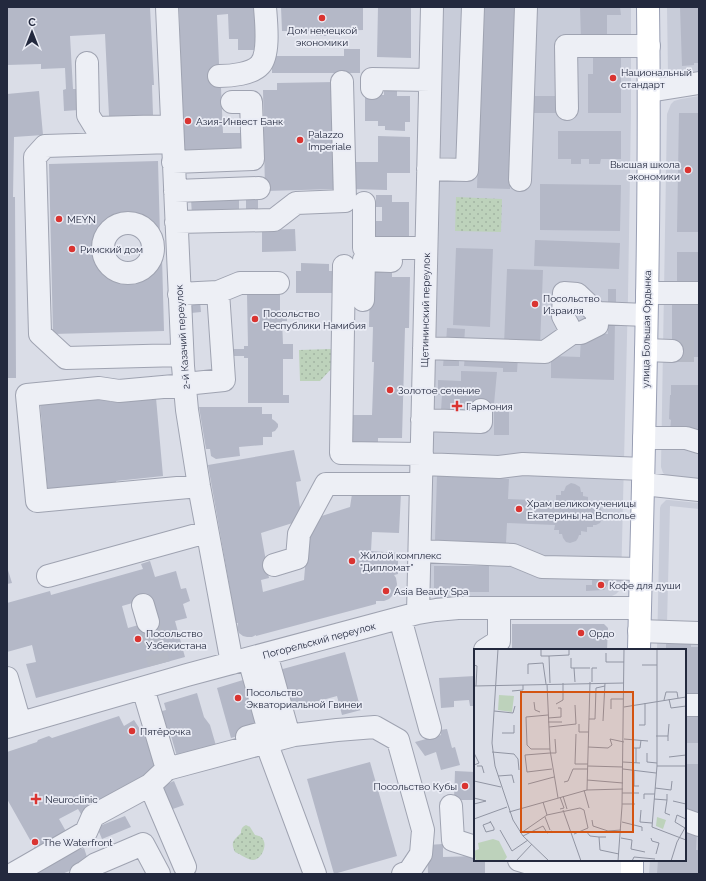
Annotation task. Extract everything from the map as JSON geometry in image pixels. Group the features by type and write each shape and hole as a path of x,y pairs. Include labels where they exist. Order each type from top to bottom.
{"main road":[{"name":"улица Большая Ордынка","path":"639,640 647,293 649,91 648,7"}],"street":[{"name":"2-й Казачий переулок","path":"168,7 184,385 199,486 208,532 249,659"},
{"path":"219,76 235,75 249,71 260,65 266,53 265,7"},
{"path":"275,7 276,42"},
{"name":"Щетининский переулок","path":"430,728 409,615 420,551 432,7"},
{"path":"428,169 467,170 473,7"},
{"path":"520,180 526,7"},
{"path":"567,109 566,46 649,46"},
{"path":"86,63 88,115 96,128 253,160 251,102 232,102"},
{"path":"372,88 372,79 430,80"},
{"path":"176,222 274,220 296,203 345,201 342,82"},
{"path":"649,91 699,83"},
{"path":"173,143 45,146 35,157 40,334 66,358 182,355"},
{"path":"175,191 259,188"},
{"path":"364,203 364,248 426,255"},
{"path":"153,246 177,245"},
{"path":"363,300 364,260 426,255"},
{"path":"344,266 341,453 421,467 499,467 523,464 643,477 699,490"},
{"path":"179,294 218,292 240,283 278,283"},
{"path":"199,486 37,501 27,395 99,388 119,391 224,380 218,292"},
{"path":"572,333 563,316 564,293 577,294 597,313 646,314"},
{"path":"647,293 699,293"},
{"path":"424,348 545,352 572,333 581,333 597,325 597,313"},
{"path":"646,350 672,351"},
{"path":"422,420 481,422 482,410"},
{"path":"644,438 686,438 699,442"},
{"path":"274,565 297,558 299,534 326,484 421,467"},
{"path":"48,576 208,532"},
{"path":"420,551 513,555 542,567 640,569"},
{"name":"Погорельский переулок","path":"13,725 143,688 162,673 249,659 409,615 458,608 640,608"},
{"path":"487,649 499,641 499,608"},
{"path":"639,640 699,634"},
{"path":"249,659 289,736"},
{"path":"234,741 269,731 249,659"},
{"path":"7,678 13,725"},
{"path":"143,688 167,769"},
{"path":"686,704 699,705"},
{"path":"13,874 86,832 93,816 150,785 167,769 289,736 375,727 398,740 423,830 421,854 407,874"},
{"path":"266,742 315,874"},
{"path":"150,785 184,867"},
{"path":"451,806 452,840 474,846"},
{"path":"686,820 699,825"},
{"path":"81,874 96,864 143,844 159,874"},
{"path":"522,861 549,870 578,870 587,867 632,867"}],"shaded area":[{"path":"443,7 631,7 628,296 621,584 619,591 612,596 437,598 431,596 429,593 438,268"},
{"path":"667,7 699,7 699,71 673,76 668,74"},
{"path":"699,96 699,479 668,476 663,473 661,467 667,114 671,104 674,101"},
{"path":"666,500 699,503 699,509 670,506 667,623 699,625 699,874 649,874 650,861 686,861 686,649 657,649 661,505"}],"green space":[{"path":"456,197 502,199 501,232 455,231"},
{"path":"332,349 332,368 320,381 300,381 299,350"},
{"path":"246,825 250,827 255,835 261,837 264,843 262,854 253,860 235,852 233,846 234,841"}],"building":[{"path":"7,7 150,7 154,85 152,85 153,115 109,116 105,34 70,36 73,89 78,89 79,110 64,111 63,90 66,89 65,68 41,69 41,64 7,65"},
{"path":"179,7 261,7 262,39 255,39 255,50 238,50 238,39 229,39 228,14 217,15 223,133 243,133 244,153 184,154"},
{"name":"Дом немецкой экономики","path":"281,7 363,7 363,30 327,31 327,36 316,36 316,31 282,31"},
{"path":"378,7 411,7 411,58 377,57"},
{"path":"483,7 516,7 510,189 477,188"},
{"path":"580,7 620,7 621,15 607,15 607,39 581,39"},
{"path":"680,7 699,7 699,63 694,63 694,65 682,66"},
{"path":"344,49 360,49 360,73 272,73 272,56 344,56"},
{"path":"621,54 621,113 588,113 588,74 593,74 593,55"},
{"name":"Palazzo Imperiale","path":"335,82 337,189 265,191 263,90 277,90 277,83"},
{"path":"384,84 397,84 397,96 410,96 410,122 405,122 405,131 385,130 385,126 378,126 378,121 365,121 365,95 384,95"},
{"path":"39,91 43,135 14,137 13,197 15,197 16,378 7,378 7,94"},
{"path":"534,96 557,96 557,113 534,113"},
{"name":"Высшая школа экономики","path":"679,113 699,113 699,232 677,232"},
{"path":"558,131 621,131 621,159 601,159 600,164 589,164 589,159 581,159 581,164 571,164 571,159 558,159"},
{"path":"378,136 410,137 410,173 387,173 387,190 351,189 351,162 378,162"},
{"name":"Римский дом","path":"158,161 160,236 153,226 145,219 137,215 117,215 108,219 101,226 96,234 93,244 93,253 96,263 101,271 109,277 127,283 146,277 153,271 162,257 164,331 53,334 49,164"},
{"path":"540,184 621,185 620,231 540,230"},
{"path":"376,195 392,195 392,202 409,202 409,242 371,242 371,221 382,221 382,207 376,207"},
{"path":"239,198 239,215 192,216 191,199"},
{"path":"246,198 258,198 258,213 246,214"},
{"path":"295,229 296,251 262,252 262,230"},
{"path":"535,240 620,243 619,269 534,266"},
{"path":"456,248 493,249 490,327 453,325"},
{"path":"677,252 699,252 699,285 677,285"},
{"path":"301,263 329,264 329,271 334,271 334,293 296,293 296,271 301,271"},
{"path":"373,268 392,269 392,277 410,277 409,328 405,328 402,438 378,438 378,447 350,447 351,415 372,415 374,362 372,362 373,327 369,327 370,276"},
{"path":"507,269 543,270 540,347 504,345"},
{"path":"608,289 616,289 616,306 608,305"},
{"path":"247,294 280,294 280,313 287,313 287,321 282,321 283,344 293,344 293,359 283,359 283,395 289,395 289,403 248,403 248,358 244,358 244,356 233,356 233,349 244,349 244,346 248,346"},
{"path":"191,301 200,301 201,312 191,313"},
{"path":"672,301 699,301 699,357 672,357"},
{"path":"608,320 615,320 614,380 551,378 551,356 580,357 581,338 594,334 608,334"},
{"path":"447,328 465,329 464,344 446,344"},
{"path":"444,355 459,355 459,366 443,366"},
{"path":"465,355 518,357 517,372 503,372 503,368 464,366"},
{"path":"461,371 497,372 494,404 464,404 463,411 441,411 442,395 438,395 438,380 461,381"},
{"path":"671,385 699,385 699,433 670,433 671,420 669,419"},
{"path":"109,396 110,402 156,398 163,476 116,481 117,487 48,494 40,403"},
{"path":"199,407 262,407 262,414 272,414 272,419 278,424 278,427 272,432 272,437 263,437 263,445 239,447 240,456 216,459 211,456 210,449 206,449"},
{"path":"494,411 509,411 509,435 494,435"},
{"name":"Жилой комплекс \"Дипломат\"","path":"294,450 301,481 296,482 302,520 261,533 269,578 261,580 263,592 304,580 309,520 350,507 352,494 401,493 399,533 372,532 371,551 398,553 398,574 394,575 397,584 396,590 389,599 384,601 376,601 376,604 252,637 243,636 239,633 237,628 238,623 236,623 208,465"},
{"name":"Храм великомученицы Екатерины на Всполье","path":"437,475 509,479 508,499 556,501 556,495 561,495 561,491 564,491 566,486 571,483 575,484 580,487 581,492 583,492 583,496 588,497 588,503 594,503 594,505 599,506 603,512 603,517 600,523 593,525 593,527 587,527 587,532 581,531 581,535 579,535 576,541 570,543 566,542 562,534 559,534 559,530 554,530 555,525 507,523 506,543 435,540"},
{"path":"150,561 155,577 176,571 181,589 186,588 190,601 183,604 187,618 175,621 185,657 36,698 26,664 36,662 32,645 7,652 7,603 50,591 51,595 143,569 141,564","holes":["150,598 156,620 128,628 122,606"]},
{"path":"434,566 489,566 489,592 434,592"},
{"path":"7,567 12,583 7,584"},
{"path":"592,577 610,577 610,581 604,590 586,591 586,585 592,585"},
{"path":"512,624 604,624 608,628 607,649 512,649"},
{"path":"666,644 691,644 691,647 699,647 699,699 686,699 686,649 666,649"},
{"path":"345,652 361,710 342,715 337,696 290,709 279,670"},
{"path":"474,676 474,706 470,706 469,700 454,701 454,707 441,708 439,678"},
{"path":"243,680 257,730 231,738 217,688"},
{"path":"197,693 204,717 210,725 217,749 178,760 169,729 163,730 158,712 166,710 164,703"},
{"path":"686,710 699,711 699,743 686,743"},
{"path":"119,716 124,726 134,720 160,760 157,769 81,814 78,809 59,819 68,835 38,854 7,799 7,752 37,742 38,740 49,736 52,738"},
{"path":"447,729 452,748 455,747 460,765 441,770 436,752 425,756 415,742 441,735 440,730"},
{"path":"370,762 397,856 334,874 307,779"},
{"path":"686,764 699,764 699,819 686,812"},
{"name":"Посольство Кубы","path":"455,771 474,772 474,800 454,800"},
{"path":"174,781 184,805 170,810 160,787"},
{"path":"125,816 131,827 102,839 97,827"},
{"path":"686,832 697,832 696,850 699,850 699,874 657,874 658,861 686,861"},
{"path":"443,844 443,857 474,856 474,861 485,861 485,874 428,874 427,845"},
{"path":"84,848 89,863 62,874 38,874 32,867"}],"tunnel":[{"path":"672,351 699,351"},
{"path":"148,622 159,664"}],"place":[{"name":"Дом немецкой экономики","path":"322,18"},
{"name":"Национальный стандарт","path":"613,78"},
{"name":"Азия-Инвест Банк","path":"188,121"},
{"name":"Palazzo Imperiale","path":"300,140"},
{"name":"Высшая школа экономики","path":"688,170"},
{"name":"MEYN","path":"59,219"},
{"name":"Римский дом","path":"72,249"},
{"name":"Посольство Израиля","path":"535,304"},
{"name":"Посольство Республики Намибия","path":"255,319"},
{"name":"Золотое сечение","path":"390,390"},
{"name":"Гармония","path":"457,406"},
{"name":"Храм великомученицы Екатерины на Всполье","path":"519,509"},
{"name":"Жилой комплекс \"Дипломат\"","path":"352,561"},
{"name":"Кофе для души","path":"601,585"},
{"name":"Asia Beauty Spa","path":"386,591"},
{"name":"Ордо","path":"581,633"},
{"name":"Посольство Узбекистана","path":"138,639"},
{"name":"Посольство Экваториальной Гвинеи","path":"238,698"},
{"name":"Пятёрочка","path":"132,731"},
{"name":"Посольство Кубы","path":"465,786"},
{"name":"Neuroclinic","path":"36,799"},
{"name":"The Waterfront","path":"35,842"}]}
